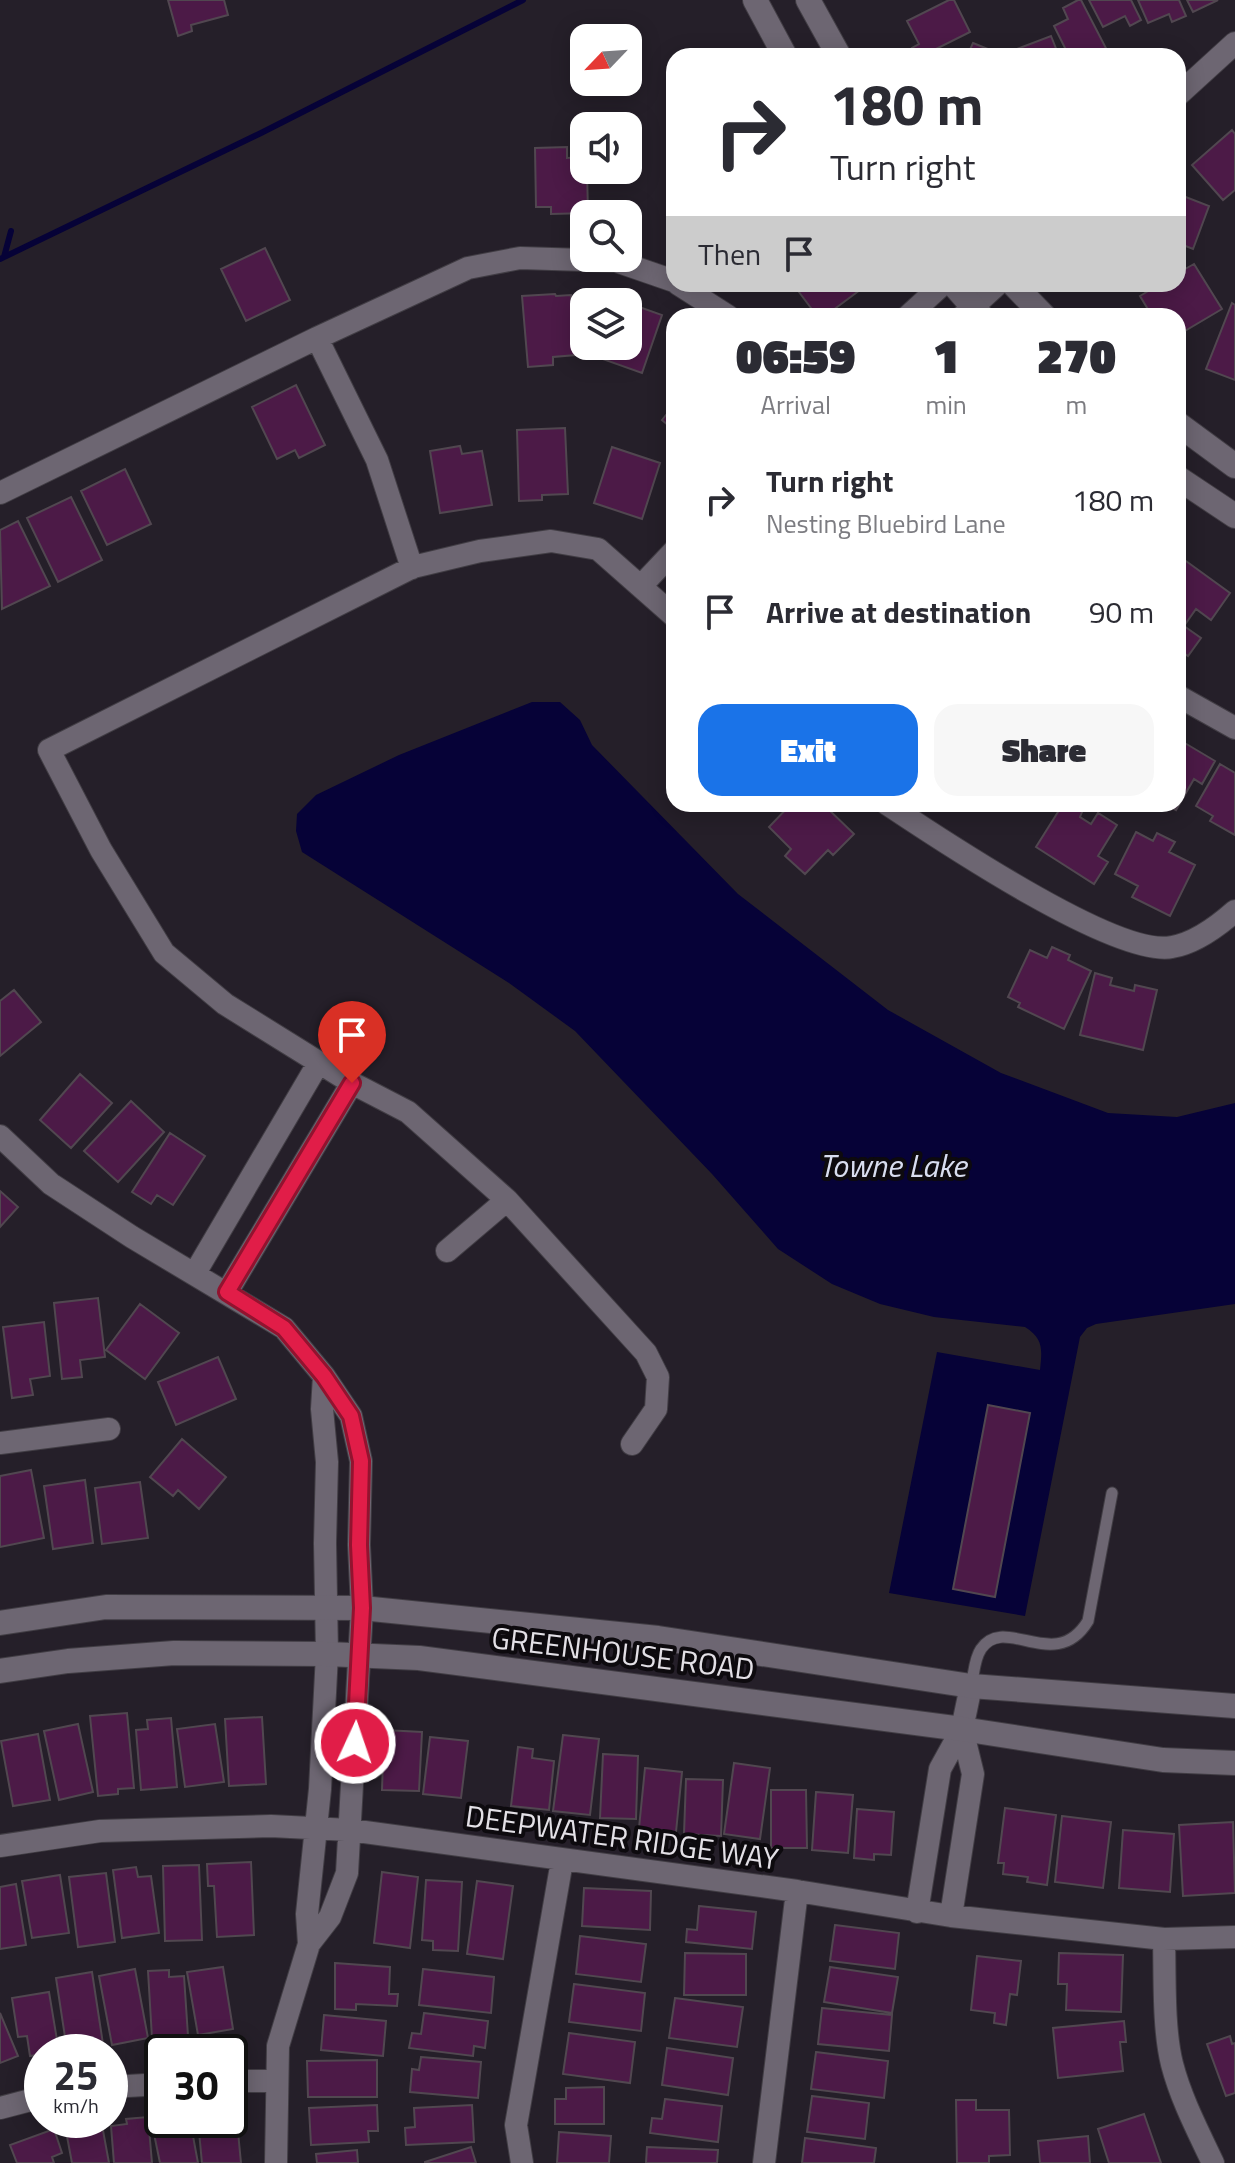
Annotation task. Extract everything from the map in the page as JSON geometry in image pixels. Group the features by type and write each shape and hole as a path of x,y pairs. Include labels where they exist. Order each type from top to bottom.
{"street":[{"path":"755,0 781,48"},
{"path":"808,0 835,48"},
{"path":"1186,88 1235,43"},
{"path":"0,493 468,268 520,258 616,261 666,279"},
{"path":"690,292 715,308"},
{"path":"917,308 934,292"},
{"path":"976,308 991,292"},
{"path":"1021,292 1036,308"},
{"path":"317,338 377,460 412,568"},
{"path":"1186,430 1235,466"},
{"path":"1186,483 1235,516"},
{"path":"632,1444 656,1409 658,1377 646,1353 507,1200 408,1112 352,1083 225,1004 164,953 101,850 49,750 412,568 480,551 551,541 598,549 666,606"},
{"path":"641,586 666,559"},
{"path":"1186,700 1235,728"},
{"path":"899,812 973,861 1099,929 1146,947 1173,947 1207,933 1235,911"},
{"path":"195,1273 319,1062"},
{"path":"227,1292 352,1083"},
{"path":"0,1136 51,1184 132,1237 284,1328 324,1376 351,1416 361,1461 359,1545 362,1608 347,1873 330,1917 309,1944"},
{"path":"447,1251 507,1200"},
{"path":"276,2163 278,2046 309,1944 307,1914 327,1654 324,1376"},
{"path":"0,1443 109,1429"},
{"name":"GREENHOUSE ROAD","path":"0,1623 106,1607 362,1608 658,1638 971,1686 1235,1706"},
{"name":"GREENHOUSE ROAD","path":"0,1671 68,1661 174,1653 419,1658 962,1729 1163,1760 1235,1763"},
{"path":"917,1912 940,1769 962,1729 971,1686"},
{"path":"951,1916 973,1774 962,1729"},
{"name":"DEEPWATER RIDGE WAY","path":"0,1846 100,1831 271,1826 350,1830 797,1891 917,1912 1164,1939 1235,1937"},
{"path":"522,2163 516,2125 562,1861"},
{"path":"764,2163 797,1891"},
{"path":"1164,1939 1171,2062 1213,2163"},
{"path":"248,2081 277,2081"},
{"path":"0,2108 24,2102"}],"lane":[{"path":"971,1686 979,1651 989,1640 999,1636 1051,1645 1079,1635 1088,1621 1112,1493"}],"water":[{"name":"Towne Lake","path":"532,702 560,702 580,720 592,745 738,894 888,1010 1001,1073 1108,1113 1177,1117 1235,1103 1235,1304 1096,1324 1087,1328 1080,1337 1025,1616 889,1593 937,1352 1040,1370 1041,1351 1036,1336 1025,1327 934,1317 880,1304 832,1284 778,1249 712,1174 575,1031 509,983 302,852 296,831 297,814 316,795 399,755"}],"building":[{"path":"168,0 224,0 228,15 191,25 192,31 178,36"},
{"path":"954,0 970,32 938,48 912,48 919,44 907,21"},
{"path":"1081,0 1106,48 1065,48 1054,26 1068,19 1063,8"},
{"path":"1089,0 1131,0 1141,20 1130,26 1125,16 1103,27"},
{"path":"1138,0 1179,0 1186,16 1172,22 1169,14 1148,23"},
{"path":"1187,0 1218,0 1193,12"},
{"path":"1051,36 1056,48 1020,48"},
{"path":"1232,130 1235,134 1235,190 1223,200 1192,165"},
{"path":"567,147 570,184 587,184 588,200 570,200 570,213 551,214 551,207 536,207 535,148"},
{"path":"1186,197 1209,206 1193,249 1186,246"},
{"path":"265,248 290,300 246,321 221,269"},
{"path":"1194,264 1222,309 1186,330 1186,308 1147,308 1140,296 1147,292 1186,292 1186,268"},
{"path":"799,292 857,292 836,308 811,308"},
{"path":"570,295 570,356 553,357 553,365 528,367 522,296"},
{"path":"1232,303 1235,305 1235,380 1206,369"},
{"path":"642,308 662,315 642,373 605,360 642,360"},
{"path":"296,385 325,445 299,458 295,450 277,459 252,407"},
{"path":"565,428 568,494 542,495 542,500 519,501 517,430"},
{"path":"460,446 462,454 482,451 492,505 440,513 430,451"},
{"path":"612,447 660,463 642,519 594,503"},
{"path":"125,469 151,524 107,545 81,491"},
{"path":"71,497 102,560 58,582 27,518"},
{"path":"18,521 50,586 2,609 0,530"},
{"path":"1186,561 1230,593 1211,620 1196,609 1186,623"},
{"path":"1186,627 1201,638 1188,656 1186,655"},
{"path":"1186,744 1215,761 1202,784 1194,779 1186,793"},
{"path":"1220,764 1235,773 1235,835 1210,821 1213,816 1196,806"},
{"path":"783,812 831,812 854,834 833,855 828,850 805,874 785,856 791,849 769,827"},
{"path":"1058,812 1082,812 1080,817 1091,824 1098,813 1117,825 1098,856 1108,862 1094,884 1036,847"},
{"path":"1136,832 1153,841 1157,833 1175,842 1169,852 1195,865 1170,916 1132,897 1138,886 1115,874"},
{"path":"1052,947 1070,955 1068,960 1091,971 1064,1029 1018,1007 1020,1003 1008,997 1030,950 1047,958"},
{"path":"1095,973 1112,978 1110,985 1134,991 1135,985 1157,990 1143,1050 1080,1035"},
{"path":"14,990 41,1022 0,1056 0,1001"},
{"path":"80,1074 112,1103 71,1148 40,1120"},
{"path":"131,1101 164,1132 118,1182 84,1151"},
{"path":"170,1133 205,1156 173,1205 157,1195 151,1204 132,1192"},
{"path":"0,1191 18,1207 0,1227"},
{"path":"98,1298 105,1357 80,1360 82,1377 62,1379 54,1303"},
{"path":"140,1304 179,1333 145,1379 106,1350"},
{"path":"44,1322 50,1376 30,1379 33,1395 12,1398 3,1327"},
{"path":"218,1357 236,1399 176,1425 158,1382"},
{"path":"988,1405 1030,1413 995,1597 953,1589"},
{"path":"182,1439 226,1477 199,1509 178,1490 173,1496 150,1477"},
{"path":"31,1470 44,1538 0,1547 0,1476"},
{"path":"85,1480 93,1543 53,1549 44,1486"},
{"path":"140,1482 148,1538 102,1544 95,1488"},
{"path":"127,1713 134,1788 118,1789 118,1794 98,1796 90,1716"},
{"path":"262,1717 266,1784 229,1786 225,1719"},
{"path":"171,1718 177,1787 141,1790 136,1730 148,1729 147,1720"},
{"path":"78,1724 93,1792 59,1800 44,1731"},
{"path":"215,1724 224,1782 185,1787 177,1729"},
{"path":"384,1730 422,1732 419,1791 382,1790"},
{"path":"38,1734 50,1800 13,1806 1,1741"},
{"path":"563,1735 599,1739 590,1815 553,1811"},
{"path":"430,1737 468,1741 461,1798 423,1794"},
{"path":"518,1747 533,1749 532,1758 554,1761 549,1810 511,1806"},
{"path":"603,1754 638,1756 636,1819 600,1818"},
{"path":"734,1763 770,1768 760,1839 724,1834"},
{"path":"645,1768 682,1772 676,1832 639,1828"},
{"path":"686,1779 723,1780 721,1836 684,1834"},
{"path":"771,1790 806,1790 807,1848 771,1848"},
{"path":"816,1792 853,1795 848,1853 812,1850"},
{"path":"1005,1808 1056,1815 1047,1885 1027,1882 1028,1877 1003,1874 1004,1863 998,1863"},
{"path":"857,1809 894,1812 891,1855 874,1854 874,1860 854,1858"},
{"path":"1062,1816 1111,1822 1103,1888 1055,1882"},
{"path":"1233,1822 1235,1893 1183,1896 1179,1825"},
{"path":"1123,1830 1174,1834 1170,1892 1119,1888"},
{"path":"251,1862 254,1935 217,1937 214,1886 208,1886 207,1864"},
{"path":"199,1865 202,1940 165,1941 163,1866"},
{"path":"136,1867 138,1877 151,1876 159,1933 122,1938 113,1870"},
{"path":"382,1872 418,1877 410,1948 374,1943"},
{"path":"106,1873 115,1942 78,1947 69,1877"},
{"path":"60,1875 69,1933 32,1938 22,1881"},
{"path":"426,1880 462,1882 458,1951 433,1950 433,1941 422,1940"},
{"path":"477,1881 513,1886 503,1959 467,1954"},
{"path":"16,1884 26,1945 0,1949 0,1887"},
{"path":"584,1888 651,1891 650,1930 582,1926"},
{"path":"699,1906 756,1912 752,1949 686,1942 687,1929 697,1930"},
{"path":"835,1925 899,1933 895,1969 830,1961"},
{"path":"580,1936 646,1944 641,1982 576,1974"},
{"path":"685,1953 746,1954 746,1995 684,1995"},
{"path":"1059,1953 1123,1955 1121,2012 1066,2010 1067,1984 1058,1984"},
{"path":"977,1956 1021,1961 1017,1995 1010,1994 1006,2025 994,2023 995,2013 971,2010"},
{"path":"335,1963 390,1967 389,1994 398,1994 397,2006 356,2004 356,2010 335,2009"},
{"path":"223,1967 233,2029 198,2034 187,1972"},
{"path":"830,1967 898,1977 892,2013 824,2002"},
{"path":"135,1969 147,2034 144,2034 144,2039 128,2042 128,2034 110,2034 99,1976"},
{"path":"423,1969 494,1977 491,2013 419,2005"},
{"path":"169,1970 169,1977 184,1976 188,2034 152,2034 148,1971"},
{"path":"92,1972 101,2034 65,2034 56,1978"},
{"path":"574,1984 645,1993 641,2031 569,2022"},
{"path":"49,1992 56,2034 24,2034 18,2037 12,1998"},
{"path":"675,1998 743,2007 737,2047 669,2038"},
{"path":"822,2008 892,2015 889,2051 818,2044"},
{"path":"0,2013 18,2056 0,2063"},
{"path":"424,2013 488,2021 485,2048 474,2046 473,2056 409,2048 412,2033 421,2034"},
{"path":"324,2015 386,2021 383,2056 321,2050"},
{"path":"1124,2021 1126,2042 1120,2042 1123,2071 1058,2078 1053,2028"},
{"path":"569,2033 635,2042 630,2083 563,2074"},
{"path":"1230,2036 1232,2044 1235,2043 1235,2093 1226,2096 1207,2044"},
{"path":"667,2048 733,2058 728,2095 662,2085"},
{"path":"816,2052 888,2061 884,2098 811,2089"},
{"path":"421,2057 481,2062 478,2098 410,2092 412,2069 419,2070"},
{"path":"377,2060 377,2097 308,2097 307,2061"},
{"path":"604,2087 604,2124 555,2124 555,2099 566,2099 566,2088"},
{"path":"812,2096 869,2103 865,2139 807,2132"},
{"path":"665,2099 722,2106 718,2142 650,2133 652,2118 662,2119"},
{"path":"956,2100 976,2100 976,2110 1009,2110 1010,2155 989,2156 989,2163 957,2163"},
{"path":"377,2105 378,2131 368,2131 369,2142 311,2145 309,2108"},
{"path":"472,2105 474,2142 406,2145 405,2128 415,2127 414,2108"},
{"path":"1144,2114 1161,2163 1109,2163 1098,2129"},
{"path":"144,2117 144,2138 150,2138 152,2163 114,2163 112,2138 128,2138 128,2119"},
{"path":"559,2132 611,2136 609,2163 557,2163"},
{"path":"1088,2136 1090,2163 1040,2163 1038,2141"},
{"path":"29,2138 57,2138 62,2153 52,2157 54,2163 17,2163 10,2145"},
{"path":"67,2138 104,2138 109,2163 72,2163"},
{"path":"155,2138 193,2138 198,2163 160,2163"},
{"path":"200,2138 239,2138 241,2163 202,2163"},
{"path":"805,2138 876,2148 874,2163 802,2163"},
{"path":"471,2147 476,2163 425,2163 425,2162"},
{"path":"647,2147 718,2150 717,2163 646,2163"},
{"path":"357,2150 358,2163 317,2163 316,2154"}],"waterway":[{"path":"0,259 261,133 523,0"},
{"path":"4,257 11,231"}],"route":[{"path":"352,1083 227,1292 284,1328 324,1376 351,1416 361,1461 359,1545 362,1608 355,1743"}]}
